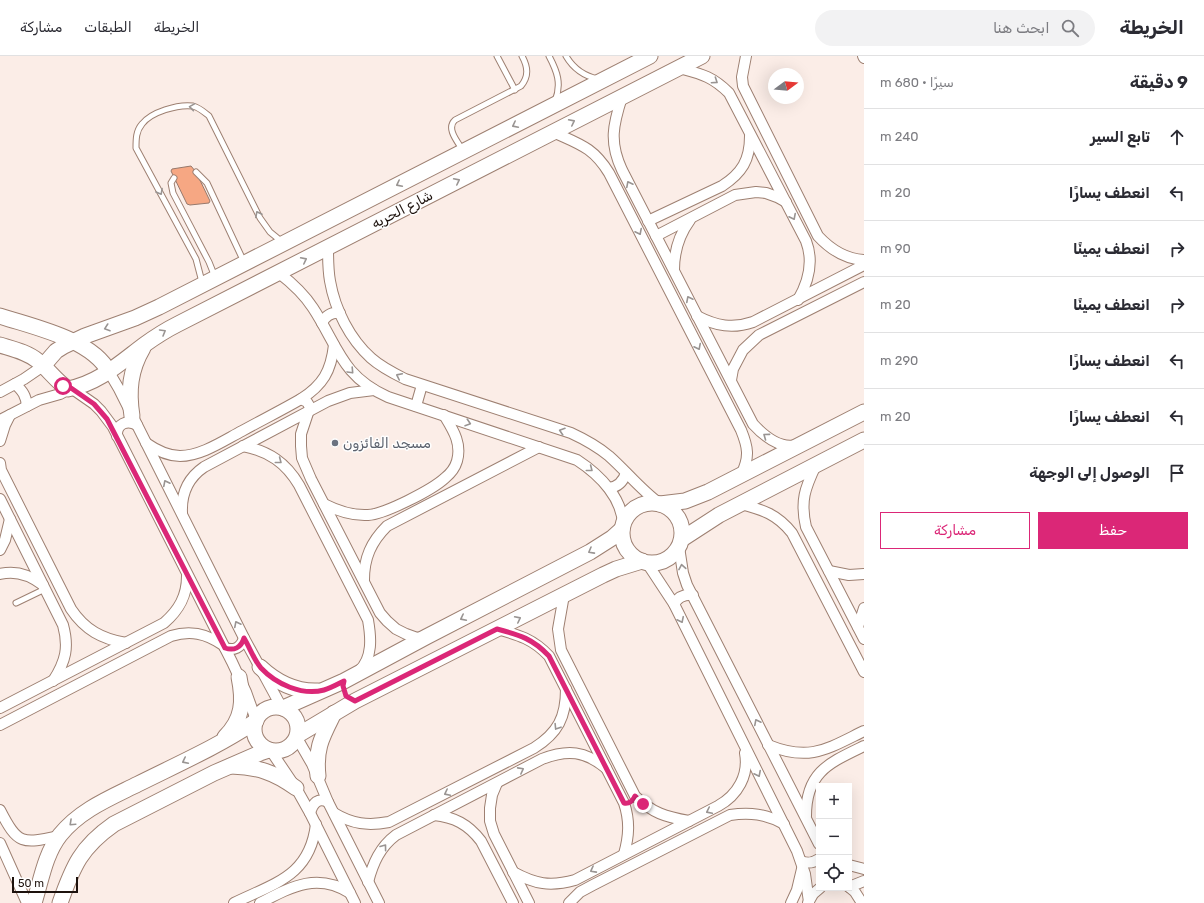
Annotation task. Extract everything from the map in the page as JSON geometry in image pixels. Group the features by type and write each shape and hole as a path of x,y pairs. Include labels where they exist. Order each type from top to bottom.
{"street":[{"name":"شارع الحريه","path":"43,366 56,351 64,346 135,318 650,56"},
{"name":"شارع الحريه","path":"71,388 90,383 109,372 145,344 178,324 702,56"},
{"path":"746,56 742,77 744,86 818,236 826,245 837,253 850,258 864,260"},
{"path":"679,68 707,76 719,83 729,93 786,202 806,242 810,258 808,280 798,300"},
{"path":"729,93 733,88 744,86"},
{"path":"622,97 614,123 613,135 617,159 730,380 753,424 761,433 780,444 792,446 802,444"},
{"path":"553,132 588,148 604,165 741,430 748,449 747,458 741,475"},
{"path":"648,221 732,180 741,170 747,159 750,147 750,134"},
{"path":"604,165 611,158 617,159"},
{"path":"656,236 735,195 756,192 766,193 786,202"},
{"path":"332,218 337,230 345,239"},
{"path":"674,270 674,258 678,242 685,226 692,218"},
{"path":"806,242 811,244 814,243 818,239 818,236"},
{"path":"61,902 75,864 83,851 93,840 114,824 230,766 260,753 282,751 291,746 297,737 355,701 616,569 644,562 659,562 665,560 675,553 680,543 682,532 678,517 673,511 649,496 597,447 571,433 405,379 372,359 358,344 340,313 330,281 328,248"},
{"path":"698,316 713,324 730,327 741,326 753,322 798,300 864,265"},
{"path":"279,273 304,295 322,323 341,359 350,371 374,390 388,397 577,460 589,467 609,488 623,518 622,528 624,542 627,548 636,558 644,562 674,604 784,824 802,863 807,883 809,902"},
{"path":"730,380 733,369 743,350 759,335 864,282"},
{"path":"322,323 324,319 331,314 340,313"},
{"path":"0,316 74,341 96,356 106,367 119,389 244,638 282,708"},
{"path":"753,322 752,326 754,331 759,335"},
{"path":"134,421 129,401 132,371 145,344"},
{"path":"0,345 31,356 58,382 68,389 71,388 94,404 101,411 117,436 239,677 256,720 254,731 257,741 260,745 270,751 296,788 316,824 355,903"},
{"path":"145,443 161,452 180,456 192,454 223,441 301,400 312,392 325,377 328,371 334,345"},
{"path":"0,392 43,366"},
{"path":"14,384 24,394 27,400 27,406"},
{"path":"416,406 422,385"},
{"path":"0,420 40,400 60,394 71,388"},
{"path":"183,517 182,505 188,483 195,473 204,467 338,397 362,391 374,390"},
{"path":"301,400 306,400 310,407 301,434 301,446 306,469 380,613 396,629 417,638 426,637"},
{"path":"282,708 350,678 590,552 612,538 622,528 625,520 636,507 647,503 673,503 691,499 864,412"},
{"path":"0,441 10,414"},
{"path":"324,504 334,510 357,515 380,513 434,486 444,479 452,472 457,462 459,450 455,434 444,415"},
{"path":"117,436 118,428 123,423 134,421"},
{"path":"741,430 748,430 753,424"},
{"path":"680,543 706,522 864,440"},
{"path":"223,441 222,447 230,453"},
{"path":"243,446 263,451 272,456 284,465 294,476 368,620 370,644 364,666 343,686 346,696 355,701"},
{"path":"364,582 364,569 368,551 378,535 387,526 539,447"},
{"path":"816,465 805,490 803,502 803,515 806,527 864,639"},
{"path":"0,468 76,617 93,633 109,640 126,643"},
{"path":"294,476 298,469 306,469"},
{"path":"609,488 622,482 626,473"},
{"path":"0,499 63,624 66,642 64,660 53,682"},
{"path":"741,504 776,516 792,533 864,672"},
{"path":"380,513 380,521 387,526"},
{"path":"0,550 5,540 10,519"},
{"path":"792,533 798,526 806,527"},
{"path":"680,543 684,573 692,595 816,838"},
{"path":"829,571 849,575 864,574"},
{"path":"0,574 13,572 24,574 34,579 44,587"},
{"path":"0,708 53,682 164,623 173,616 180,607 187,585 187,574"},
{"path":"564,595 558,629 561,650 635,796 643,804 663,816 689,821"},
{"path":"674,604 681,596 692,595"},
{"path":"858,627 864,608"},
{"path":"368,620 376,619 380,613"},
{"path":"63,624 71,626 75,622 76,617"},
{"path":"164,623 171,628 171,636"},
{"path":"497,629 522,636 532,641 549,656 624,803 629,821 629,830 624,854"},
{"path":"0,724 171,636 187,632 204,634 229,649 240,646 244,638"},
{"path":"549,656 549,652 552,649 557,648 561,650"},
{"path":"260,668 270,677 295,689 309,691 323,690"},
{"path":"218,743 232,730 240,714 243,695 239,677"},
{"path":"334,813 344,819 356,823 368,824 389,822 534,748 546,740 554,732 562,717 566,701 566,689"},
{"path":"34,903 47,860 59,836 76,818 86,811 202,752 256,720 267,709 277,707 288,710 296,718 298,724 297,737 306,751 328,802 379,903"},
{"path":"318,776 316,763 318,750 334,713"},
{"path":"768,745 795,754 810,753 823,750 864,730"},
{"path":"546,740 552,742 554,745 554,754"},
{"path":"806,818 806,802 810,787 818,774 830,763 864,746"},
{"path":"513,872 536,882 556,884 575,880 689,821 724,802 734,794 743,778 746,759 745,747"},
{"path":"823,750 823,759 827,763 830,763"},
{"path":"202,752 208,754 214,762 214,773"},
{"path":"368,882 378,855 389,840 396,835 542,759 554,754 565,752 582,754 597,761 606,768"},
{"path":"230,766 248,766 265,770 296,788"},
{"path":"497,783 492,795 490,821 494,834 529,903"},
{"path":"624,803 632,801 635,796"},
{"path":"310,813 312,806 316,801 322,800 328,802"},
{"path":"724,802 730,808 730,815"},
{"path":"0,810 11,831 16,836 30,841 37,841 59,836"},
{"path":"569,903 580,892 730,815 741,813 758,814 774,818 784,824"},
{"path":"434,815 456,819 474,832 481,841 513,903"},
{"path":"389,822 387,826 389,831 396,835"},
{"path":"234,903 287,877 296,869 304,860 310,848 316,824"},
{"path":"11,831 11,839 5,845 1,844 27,903"},
{"path":"481,841 487,834 494,834"},
{"path":"802,863 811,863 816,860"},
{"path":"791,903 801,877 802,863"},
{"path":"852,866 864,869"},
{"path":"287,877 293,881 292,888"},
{"path":"575,880 573,883 574,888 580,892"},
{"path":"852,886 864,881"},
{"path":"265,902 292,888 303,884 316,882 328,883 350,893"},
{"path":"852,890 862,903"},
{"path":"809,902 817,891"}],"lane":[{"path":"497,56 515,90"},
{"path":"463,151 451,129 453,122 522,86 527,77 527,66 522,56"},
{"path":"549,56 558,78 558,92 553,105"},
{"path":"566,56 571,64 582,73 596,79 603,80"},
{"path":"209,281 136,148 137,131 142,124 157,113 184,106 193,106 202,110 209,116 263,223 270,232 284,243"},
{"path":"196,172 207,183 244,263"},
{"path":"174,178 171,183 173,194 209,262 209,281"},
{"path":"16,603 44,587"}],"building":[{"path":"191,166 196,172 210,201 209,203 187,204 171,171 172,169"}],"place":[{"name":"مسجد الفائزون","path":"335,443"}],"route":[{"path":"63,386 68,389 71,388 94,404 112,427 225,648 237,648 243,642 244,638 260,668 270,677 282,684 295,689 309,691 323,690 344,681 343,686 346,696 350,700 355,701 497,629 522,636 532,641 549,656 624,803 632,801 635,796 643,804"}]}
